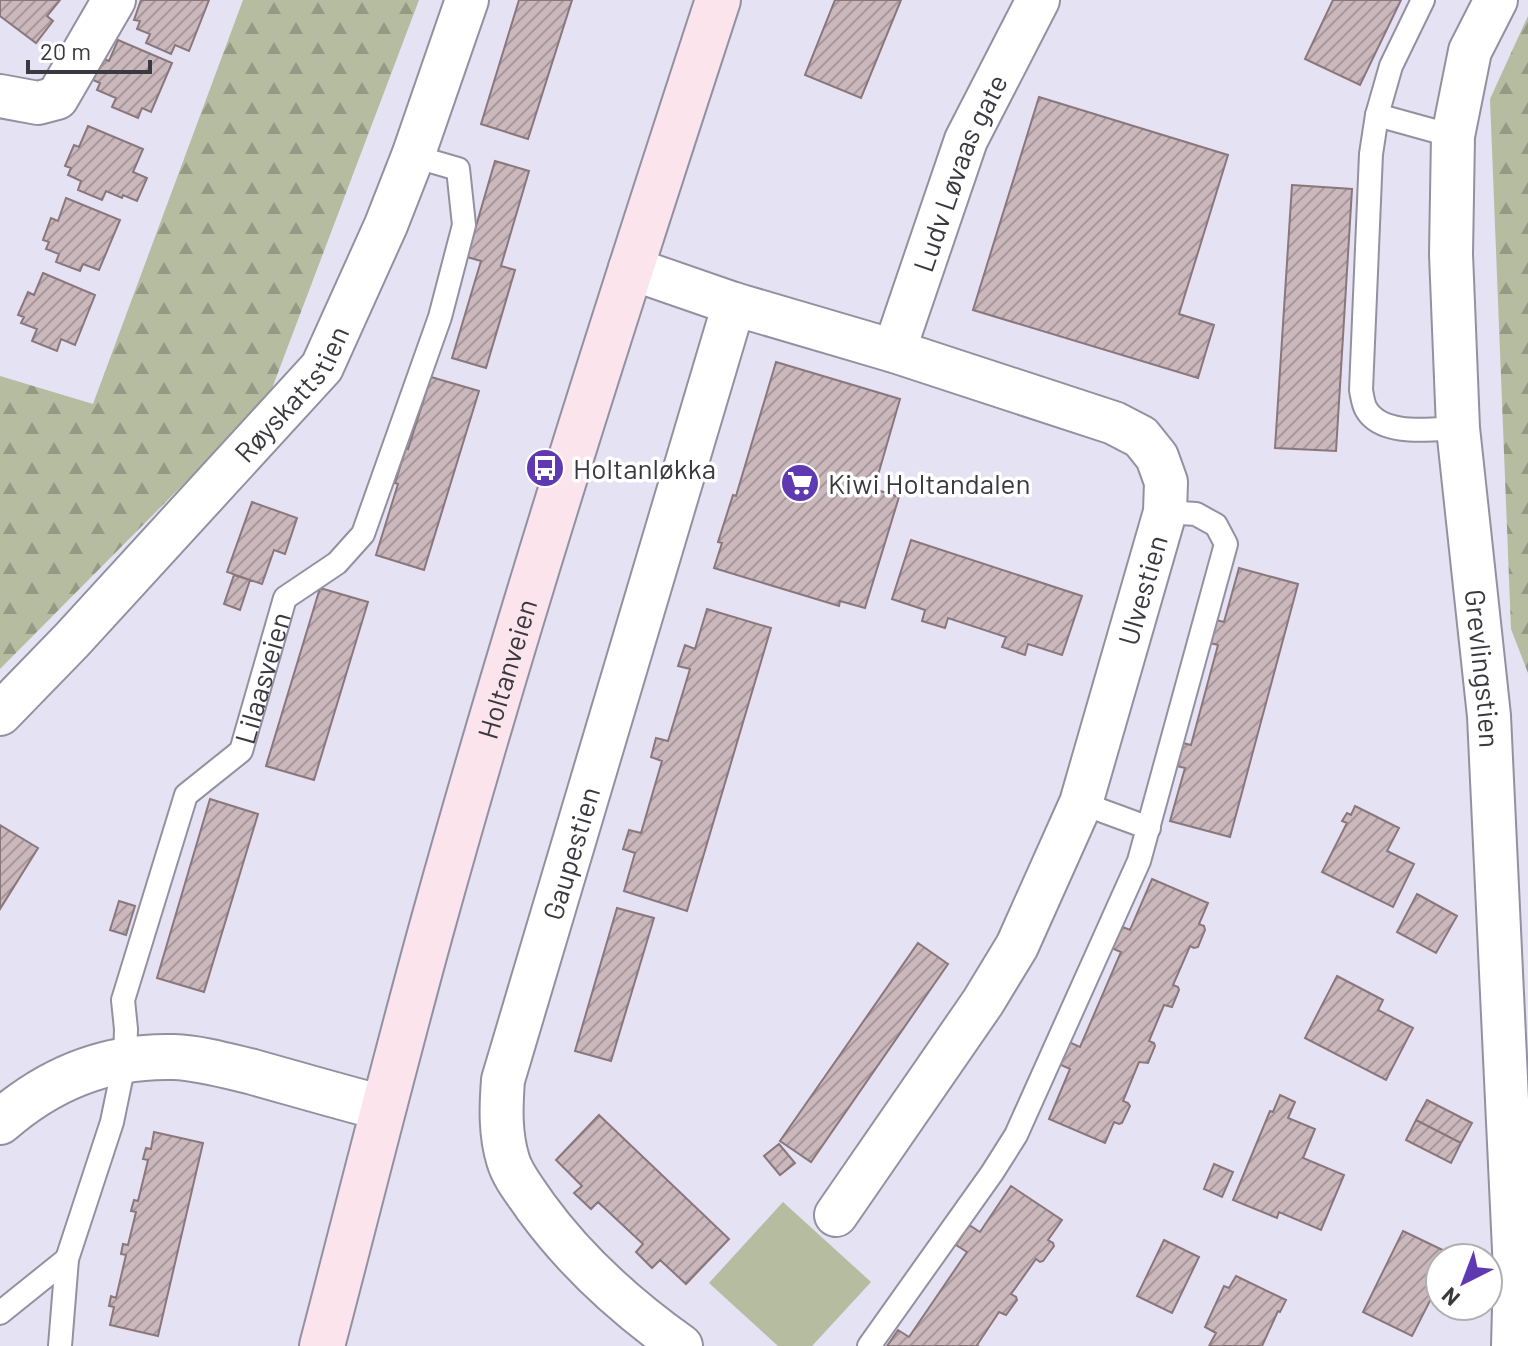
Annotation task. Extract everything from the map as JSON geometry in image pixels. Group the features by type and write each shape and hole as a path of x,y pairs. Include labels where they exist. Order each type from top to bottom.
{"main road":[{"name":"Holtanveien","path":"322,1346 433,922 603,351 718,0"}],"street":[{"path":"0,96 38,103 57,98 114,0"},
{"name":"Røyskattstien","path":"0,714 322,367 386,225 467,0"},
{"name":"Ludv Løvaas gate","path":"894,351 966,140 1038,0"},
{"name":"Grevlingstien","path":"1496,0 1470,51 1453,136 1451,254 1458,428 1489,716 1515,1271 1513,1346"},
{"name":"Ulvestien","path":"630,268 734,304 894,351 1114,423 1141,437 1157,457 1166,482 1165,512 1081,803 1017,946 983,1002 836,1215"},
{"name":"Gaupestien","path":"681,1346 652,1326 596,1278 557,1236 527,1195 508,1161 501,1117 502,1093 516,1032 734,304"},
{"path":"0,1122 50,1085 87,1069 125,1059 176,1057 224,1065 383,1108"}],"lane":[{"path":"1423,0 1391,66 1377,115 1371,154 1361,390 1366,409 1379,421 1400,430 1458,428"},
{"path":"1377,115 1453,136"},
{"name":"Lilaasveien","path":"60,1346 67,1259 112,1122 125,1059 123,1000 186,795 241,751 285,598 337,563 363,534 440,317 464,225 458,169 413,156"},
{"path":"869,1346 1016,1135 1139,861 1226,544 1216,525 1196,514 1165,512"},
{"path":"1081,803 1149,828"},
{"path":"0,1313 67,1259"}],"green space":[{"path":"243,0 419,0 268,399 0,669 0,376 93,404"},
{"path":"1528,16 1528,673 1511,629 1490,99"},
{"path":"783,1202 871,1282 812,1346 778,1346 709,1283"}],"building":[{"path":"0,0 60,0 47,16 53,21 36,43 0,16"},
{"path":"141,0 209,0 189,51 175,45 171,54 146,43 150,34 137,29 140,21 134,20"},
{"path":"519,0 572,0 528,139 481,124"},
{"path":"835,0 901,0 861,98 805,75"},
{"path":"1333,0 1401,0 1360,85 1305,59"},
{"path":"118,40 172,63 151,112 142,108 138,118 112,107 116,98 97,90 100,83 93,80 102,58 109,61"},
{"path":"1039,97 1228,155 1179,314 1214,325 1198,378 973,310"},
{"path":"88,126 143,149 133,172 147,178 137,201 106,191 102,200 78,190 81,181 68,175 71,168 65,166 74,145 79,147"},
{"path":"495,161 529,171 501,266 515,270 486,368 452,358 481,261 467,257"},
{"path":"1292,185 1352,189 1336,451 1275,448"},
{"path":"66,198 120,220 99,270 83,264 80,271 56,262 59,254 46,249 49,242 43,240 51,218 58,221"},
{"path":"43,273 95,295 75,345 61,339 57,351 32,341 37,329 21,323 24,317 18,315 28,292 34,295"},
{"path":"776,362 900,399 874,489 899,497 865,608 840,601 839,606 714,568 722,543 718,542 733,495 736,496"},
{"path":"431,377 479,391 424,570 376,555 398,484 395,483"},
{"path":"252,502 297,518 285,554 274,550 262,584 227,572"},
{"path":"911,540 1082,596 1062,655 1028,644 1025,655 1002,647 1006,637 948,618 945,628 922,621 925,610 892,599"},
{"path":"1239,568 1298,584 1230,837 1170,821 1185,768 1173,765 1179,742 1191,745 1218,645 1206,642 1212,619 1224,622"},
{"path":"234,575 250,580 240,610 224,604"},
{"path":"320,588 368,602 314,780 266,766"},
{"path":"707,609 771,628 687,911 624,891 635,853 623,849 629,830 641,833 662,761 651,757 656,738 668,741 690,669 678,666 685,645 695,649"},
{"path":"210,799 258,814 204,992 157,978"},
{"path":"1355,806 1399,828 1387,851 1414,864 1393,907 1322,872 1347,823 1342,821 1347,813 1351,815"},
{"path":"0,825 38,848 0,909"},
{"path":"1152,879 1208,903 1199,924 1205,930 1198,947 1190,946 1173,985 1179,990 1172,1007 1164,1005 1149,1041 1155,1046 1148,1063 1139,1062 1123,1101 1130,1106 1122,1123 1114,1122 1105,1143 1049,1119 1070,1069 1059,1064 1069,1042 1080,1047 1121,952 1109,947 1118,925 1130,930"},
{"path":"1417,894 1457,916 1436,953 1397,932"},
{"path":"119,901 135,906 126,935 110,930"},
{"path":"617,908 654,918 611,1061 575,1051"},
{"path":"918,943 948,964 811,1162 780,1141"},
{"path":"1337,976 1383,1000 1378,1010 1413,1028 1386,1080 1305,1038"},
{"path":"1280,1095 1295,1102 1288,1118 1315,1129 1303,1158 1344,1175 1321,1230 1279,1212 1277,1218 1233,1200 1270,1111 1273,1112"},
{"path":"1427,1100 1472,1123 1461,1143 1416,1120"},
{"path":"599,1115 729,1239 686,1284 660,1260 652,1268 636,1252 643,1244 598,1202 591,1209 574,1193 582,1186 556,1160"},
{"path":"1416,1120 1461,1143 1451,1163 1406,1140"},
{"path":"154,1132 203,1143 158,1336 110,1325 114,1307 109,1306 111,1296 116,1298 126,1255 121,1254 123,1244 128,1245 136,1212 131,1211 134,1200 138,1201 148,1160 143,1159 146,1148 151,1149"},
{"path":"779,1144 795,1163 780,1175 764,1156"},
{"path":"1214,1164 1233,1172 1222,1197 1204,1189"},
{"path":"1011,1186 1062,1220 1048,1240 1054,1246 1043,1261 1036,1259 1011,1294 1017,1300 1006,1315 999,1312 979,1346 887,1346 898,1330 909,1337 967,1252 956,1245 969,1225 980,1232"},
{"path":"1403,1231 1426,1242 1424,1312 1412,1336 1363,1312"},
{"path":"1164,1240 1199,1257 1172,1313 1137,1296"},
{"path":"1236,1276 1286,1300 1262,1346 1209,1346 1216,1333 1205,1327 1224,1286 1229,1288"}],"place":[{"name":"Holtanløkka","path":"545,468"},
{"name":"Kiwi Holtandalen","path":"800,483"}]}
